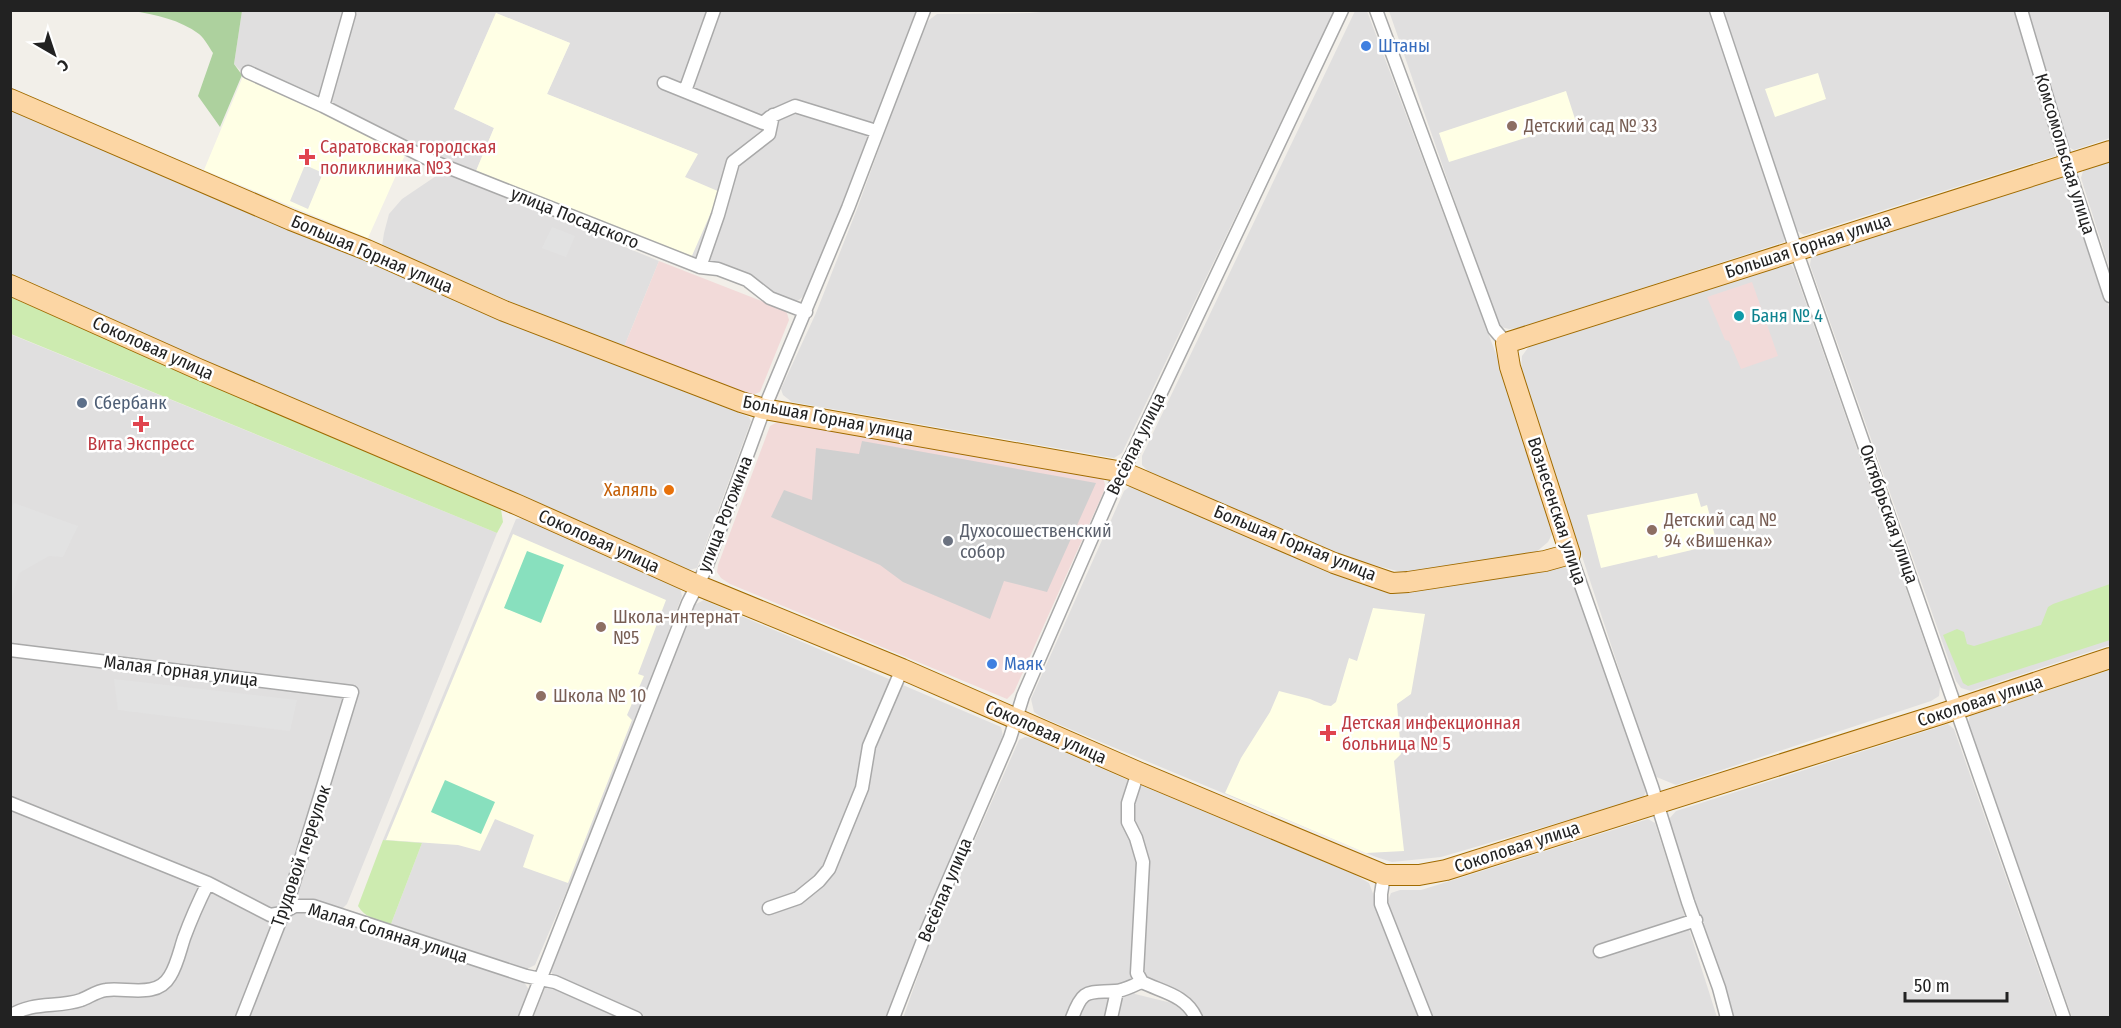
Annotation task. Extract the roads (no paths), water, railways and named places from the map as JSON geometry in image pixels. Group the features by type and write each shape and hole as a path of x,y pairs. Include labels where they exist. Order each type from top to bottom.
{"main road":[{"name":"Большая Горная улица","path":"10,99 291,220 368,250 504,311 764,409 1123,472 1334,563 1392,583 1545,561 1570,554"},
{"name":"Большая Горная улица","path":"1506,343 2110,151"},
{"name":"Соколовая улица","path":"10,285 697,585 902,669 1138,772 1384,875 1419,875 1446,870 2110,658"},
{"name":"Вознесенская улица","path":"1506,343 1510,368 1570,554"}],"street":[{"path":"685,92 714,10"},
{"name":"улица Рогожина","path":"525,1017 688,603 706,568 764,409 848,208 924,10"},
{"name":"Весёлая улица","path":"893,1017 927,930 1010,738 1023,696 1123,472 1342,10"},
{"name":"Вознесенская улица","path":"1376,10 1494,329 1506,343"},
{"name":"Октябрьская улица","path":"1716,10 1796,250 2064,1017"},
{"name":"Комсомольская улица","path":"2021,10 2067,165 2110,296"},
{"path":"323,106 349,14"},
{"name":"улица Посадского","path":"248,72 323,106 432,161 700,267 718,269 747,280 770,298 806,312"},
{"path":"664,83 763,123 773,115 795,106 876,131"},
{"path":"700,267 734,162 769,134 773,115"},
{"name":"Вознесенская улица","path":"1570,554 1719,988 1726,1017"},
{"name":"Малая Горная улица","path":"10,650 352,692"},
{"path":"769,908 798,898 819,881 829,869 862,788 869,746 902,669"},
{"name":"Трудовой переулок","path":"242,1017 289,898 352,692"},
{"path":"1138,772 1128,803 1128,822 1136,838 1143,862 1137,973 1142,982 1181,999 1189,1005 1196,1017"},
{"name":"Малая Соляная улица","path":"10,803 208,883 270,915 282,913 295,906 313,906 540,980 555,982 636,1017"},
{"path":"1384,875 1381,904 1426,1017"},
{"path":"10,1016 19,1011 45,1004 64,1004 80,1000 104,990 138,991 164,984 170,976 185,934 208,883"},
{"path":"1600,951 1696,920"},
{"path":"1072,1017 1079,1000 1086,993 1100,990 1117,991 1142,982"},
{"path":"1111,1017 1117,991"}],"place":[{"name":"Штаны","path":"1366,46"},
{"name":"Детский сад № 33","path":"1512,126"},
{"name":"Саратовская городская поликлиника №3","path":"307,157"},
{"name":"Баня № 4","path":"1739,316"},
{"name":"Сбербанк","path":"82,403"},
{"name":"Вита Экспресс","path":"141,424"},
{"name":"Халяль","path":"669,490"},
{"name":"Детский сад № 94 «Вишенка»","path":"1652,530"},
{"name":"Духосошественский собор","path":"948,541"},
{"name":"Школа-интернат №5","path":"601,627"},
{"name":"Маяк","path":"992,664"},
{"name":"Школа № 10","path":"541,696"},
{"name":"Детская инфекционная больница № 5","path":"1328,733"}]}
